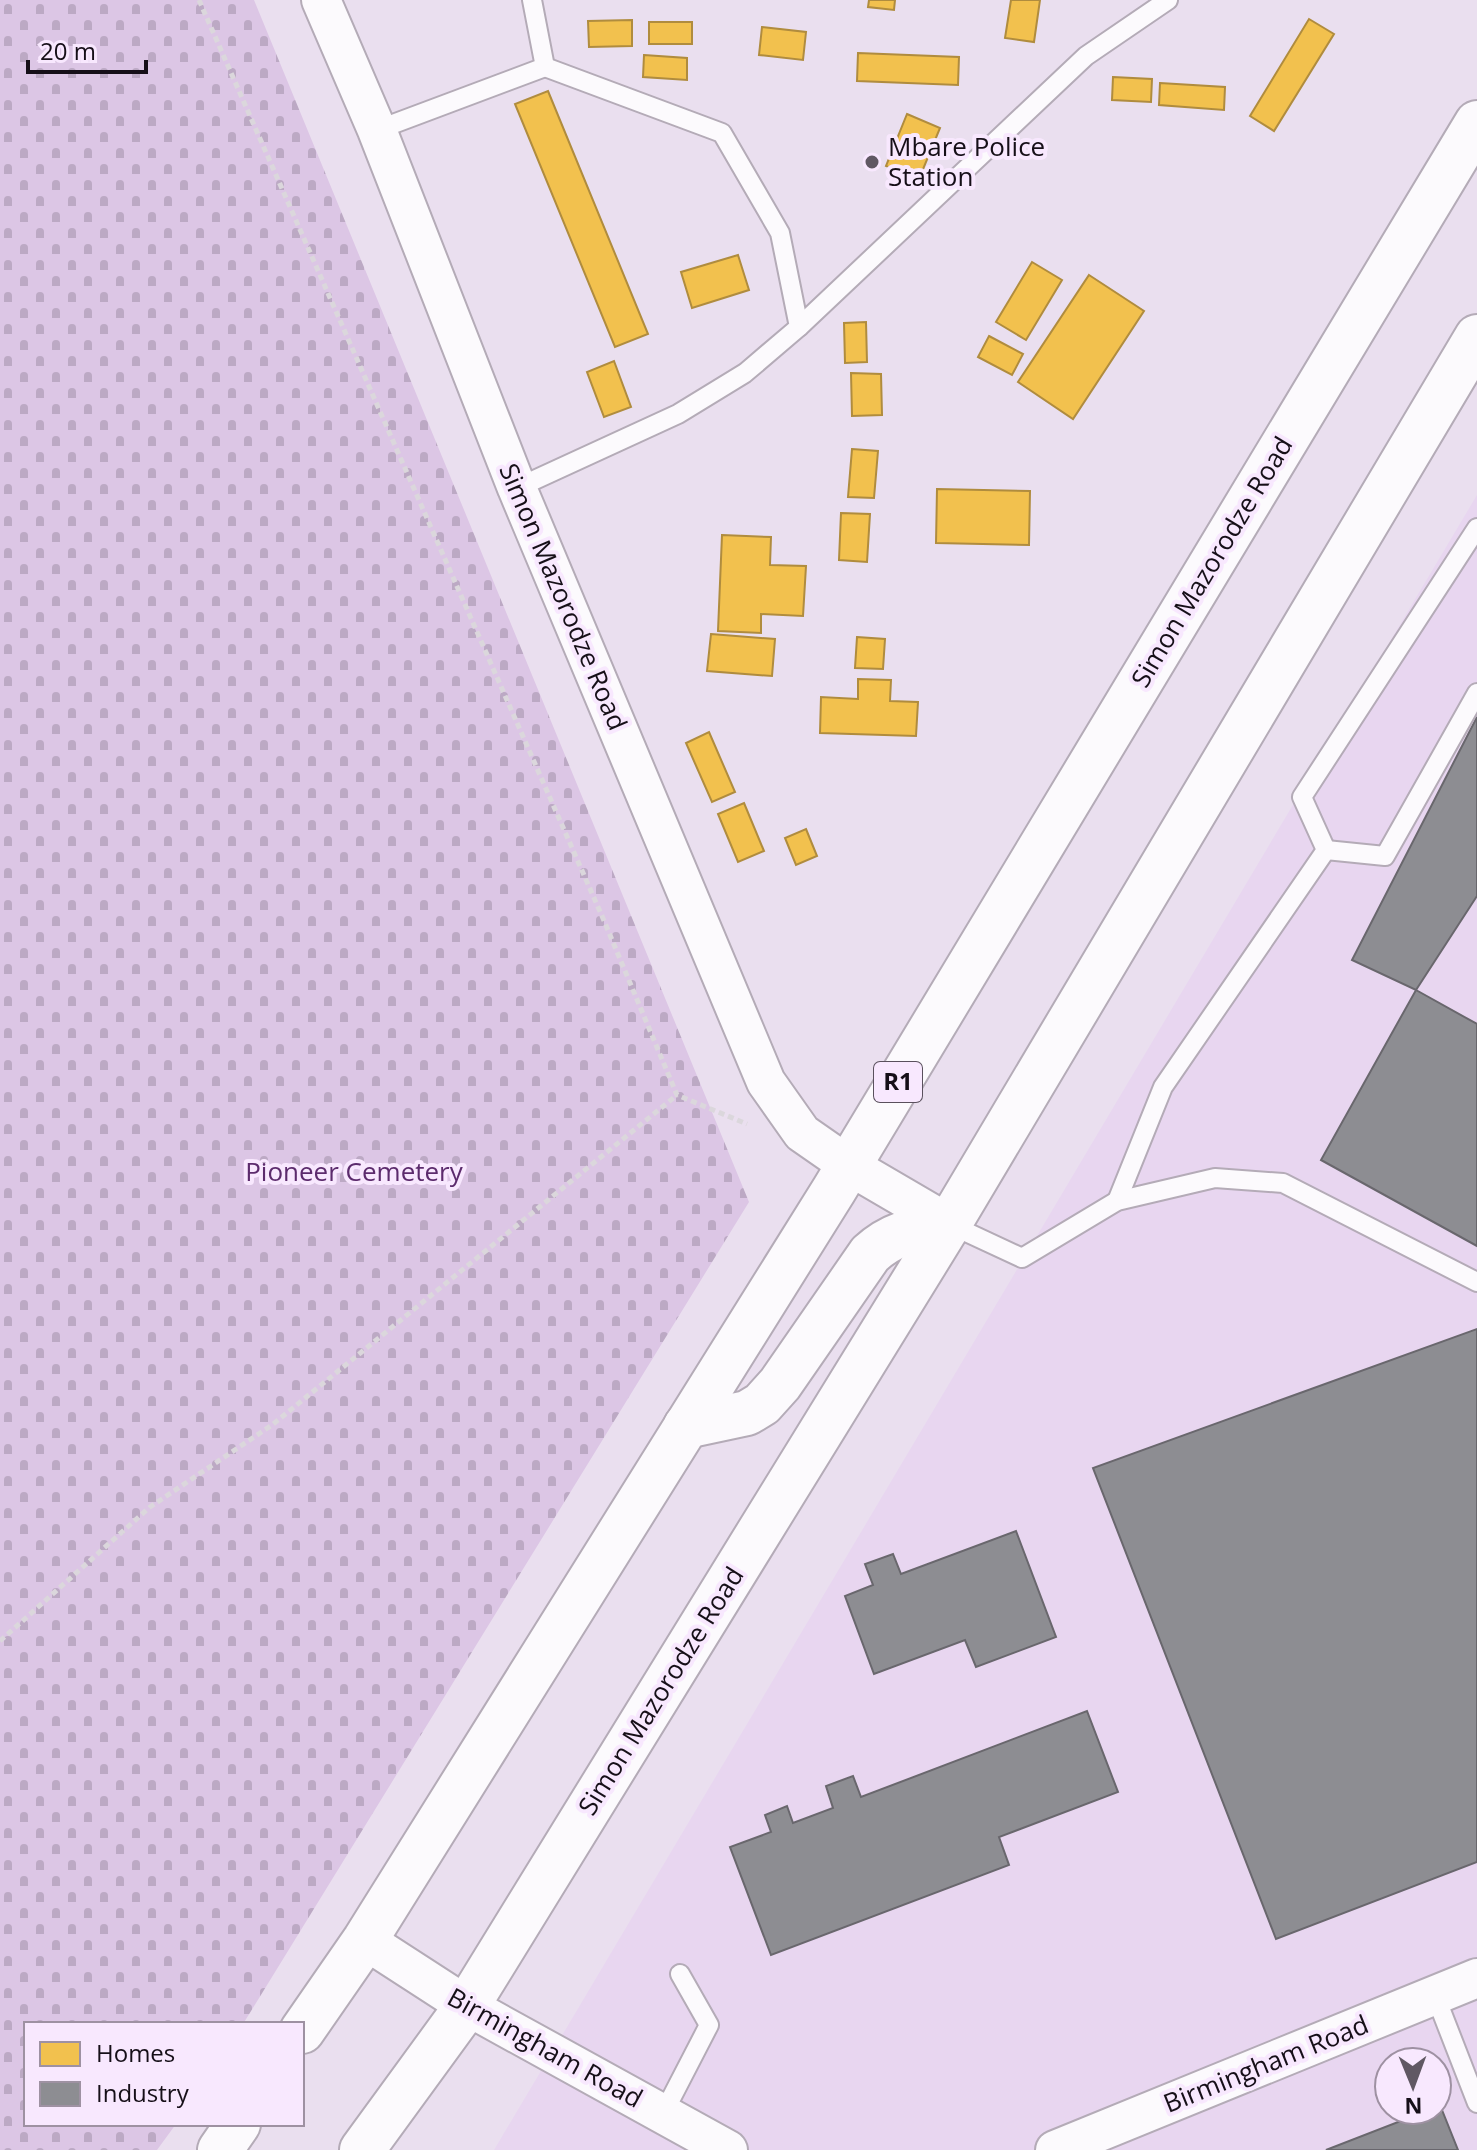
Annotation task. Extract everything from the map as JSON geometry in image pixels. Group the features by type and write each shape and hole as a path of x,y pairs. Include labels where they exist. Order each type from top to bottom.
{"highway":[{"name":"Simon Mazorodze Road","path":"304,2028 365,1940 848,1165 1477,123"},
{"name":"Simon Mazorodze Road","path":"362,2150 467,2006 949,1224 1477,337"},
{"path":"686,1426 747,1413 762,1404 780,1384 870,1254 882,1242 901,1233 949,1224"},
{"path":"220,2150 237,2126"}],"street":[{"name":"Simon Mazorodze Road","path":"321,0 377,130 517,488 766,1082 802,1133 848,1165 949,1224"},
{"name":"Birmingham Road","path":"365,1940 467,2006 728,2150"},
{"name":"Birmingham Road","path":"1055,2150 1477,1978"}],"lane":[{"path":"532,0 545,67"},
{"path":"517,488 678,414 745,373 799,327 1086,56 1168,0"},
{"path":"377,130 545,67 722,133 780,233 799,327"},
{"path":"1326,850 1302,797 1477,528"},
{"path":"1326,850 1385,856 1477,693"},
{"path":"1117,1201 1163,1087 1326,850"},
{"path":"949,1224 1022,1258 1117,1201 1215,1178 1283,1183 1477,1282"},
{"path":"663,2114 709,2025 680,1974"},
{"path":"1435,1995 1477,2103"}],"path":[{"path":"199,0 602,916 677,1095 748,1124"},
{"path":"0,1641 150,1507 272,1425 677,1095"}],"shaded area":[{"path":"1477,495 1477,2150 494,2150"}],"green space":[{"name":"Pioneer Cemetery","path":"0,0 254,0 749,1202 244,2022 24,2022 24,2126 175,2126 157,2150 0,2150"}],"building: Homes":[{"path":"869,0 895,0 894,10 868,7"},
{"path":"1011,0 1040,0 1034,42 1005,38"},
{"path":"1309,19 1334,34 1274,131 1250,116"},
{"path":"632,20 632,46 589,47 588,21"},
{"path":"649,22 692,22 692,44 649,44"},
{"path":"762,27 806,32 803,60 759,55"},
{"path":"858,53 959,57 958,85 857,81"},
{"path":"644,55 687,58 687,80 643,77"},
{"path":"1113,77 1152,79 1151,102 1112,100"},
{"path":"1160,83 1225,87 1224,110 1159,105"},
{"path":"548,91 648,334 615,347 515,104"},
{"path":"907,114 940,128 919,179 886,166"},
{"path":"738,255 749,290 692,308 681,272"},
{"path":"1032,262 1062,280 1026,340 996,322"},
{"path":"1089,275 1144,311 1073,419 1018,382"},
{"path":"866,322 867,362 845,363 844,323"},
{"path":"989,336 1023,354 1012,375 978,357"},
{"path":"614,361 631,407 604,417 587,372"},
{"path":"851,373 881,374 882,415 852,416"},
{"path":"852,449 878,451 874,498 848,497"},
{"path":"937,489 1030,491 1029,545 936,543"},
{"path":"841,513 870,514 867,562 839,560"},
{"path":"722,535 771,537 770,565 806,566 803,616 761,614 761,633 718,631"},
{"path":"711,634 775,639 772,676 707,671"},
{"path":"857,637 885,639 883,669 855,668"},
{"path":"858,679 891,680 890,701 918,702 916,736 820,733 821,697 858,699"},
{"path":"709,732 735,792 712,802 686,743"},
{"path":"744,803 764,851 738,862 718,814"},
{"path":"806,829 817,856 796,865 785,838"}],"building: Industry":[{"path":"1477,717 1477,896 1416,990 1352,960"},
{"path":"1416,990 1477,1024 1477,1246 1321,1160"},
{"path":"1477,1329 1477,1862 1276,1939 1093,1468"},
{"path":"1016,1531 1056,1637 976,1667 965,1640 874,1674 845,1596 873,1585 865,1564 893,1554 901,1574"},
{"path":"1087,1711 1118,1792 999,1837 1009,1865 771,1955 730,1847 771,1832 765,1815 787,1806 793,1823 833,1808 826,1786 853,1776 861,1797"},
{"path":"1388,2126 1448,2126 1458,2150 1326,2150"}],"place":[{"name":"Mbare Police Station","path":"872,162"}]}
